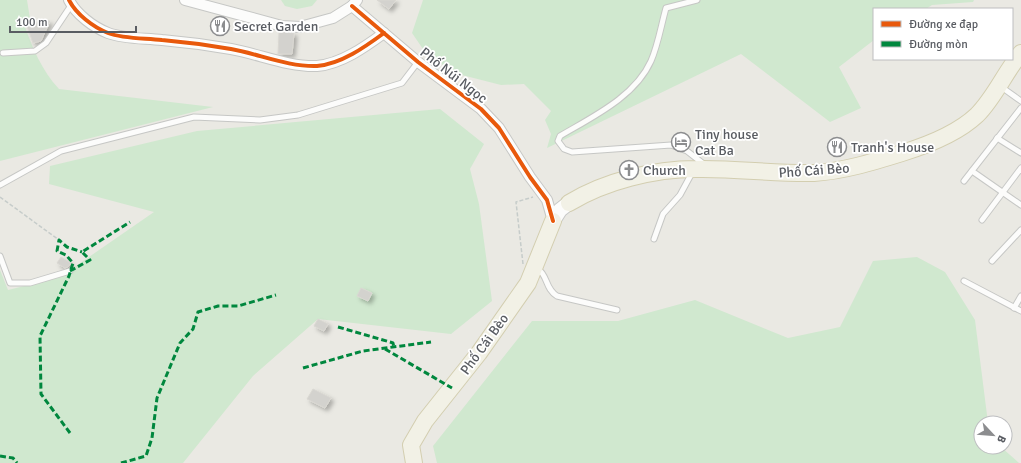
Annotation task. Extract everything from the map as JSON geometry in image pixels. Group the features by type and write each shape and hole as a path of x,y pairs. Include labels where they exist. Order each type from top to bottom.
{"main road":[{"name":"Phố Cái Bèo","path":"414,463 411,444 425,421 479,353 528,283 553,221 560,210 569,203 580,196 620,181 656,173 702,169 775,174 816,173 854,167 921,147 952,132 977,115 999,86 1017,55"}],"street":[{"name":"Phố Núi Ngọc","path":"185,0 282,26 300,27 317,24 333,18 355,3 384,33 418,62 481,109 499,128 545,197"},
{"path":"72,2 80,14 94,26 116,36 171,41 231,50 298,66 317,66 333,63 371,43 384,33"},
{"path":"545,197 569,203"},
{"path":"545,197 553,221"}],"lane":[{"path":"654,239 663,214 702,169 687,151 671,145 572,152 564,149 558,141 560,136 598,113 633,88 650,62 666,8 697,0"},
{"path":"3,53 36,51 46,43 72,2"},
{"path":"0,185 61,151 194,117 260,120 298,115 402,82 418,62"},
{"path":"999,86 1021,101"},
{"path":"964,181 1021,108"},
{"path":"997,138 1021,153"},
{"path":"982,220 1021,168"},
{"path":"972,171 1021,205"},
{"path":"992,261 1021,230"},
{"path":"0,256 10,283 30,283 70,271"},
{"path":"534,267 543,272 550,290 557,296 616,310"},
{"path":"964,281 1021,311"},
{"path":"1014,308 1021,296"}],"path":[{"path":"0,197 59,240"},
{"path":"528,283 523,264 516,202 545,197"}],"green space":[{"path":"0,0 27,0 31,25 24,24 27,33 47,74 59,89 213,107 0,161"},
{"path":"281,0 317,0 312,6 297,9 285,6"},
{"path":"423,0 974,0 973,2 932,5 928,8 873,8 873,41 839,67 861,108 830,122 741,54 547,148 551,134 545,120 551,111 524,84 501,85 454,73 425,52 412,33"},
{"path":"440,109 484,144 470,169 479,204 492,301 451,334 318,319 253,376 183,463 0,463 0,270 8,290 60,277 154,212 49,184 50,166 197,131"},
{"path":"917,257 945,272 975,320 987,415 973,415 973,455 1010,455 1019,463 437,463 433,446 532,321 618,321 695,300 788,338 840,327 873,261"}],"building":[{"path":"377,0 396,0 389,9"},
{"path":"50,21 41,41 33,43 26,23"},
{"path":"279,32 294,33 292,54 278,54"},
{"path":"61,257 71,263 68,267 65,268 57,263"},
{"path":"361,288 372,293 368,301 357,296"},
{"path":"318,319 328,324 324,331 314,326"},
{"path":"313,389 331,398 325,408 307,399"}],"marked path":[{"path":"70,271 90,260 82,252 130,222"},
{"path":"70,433 41,394 40,336 69,276 73,263 66,255 57,251 59,240 67,247 82,252"},
{"path":"121,463 146,456 152,438 157,398 180,343 193,329 198,312 218,306 238,306 276,295"},
{"path":"338,327 393,343 394,348"},
{"path":"303,368 363,351 431,342"},
{"path":"385,349 452,388"},
{"path":"0,456 13,458 17,463"}],"cycle path":[{"path":"69,0 76,10 91,24 114,35 188,43 242,51 306,66 326,65 335,62 361,49 384,33"},
{"path":"352,6 418,62 481,109 499,128 530,177 547,200 553,221"}],"place":[{"name":"Secret Garden","path":"220,26"},
{"name":"Tiny house Cat Ba","path":"681,142"},
{"name":"Tranh's House","path":"837,147"},
{"name":"Church","path":"629,170"}]}
